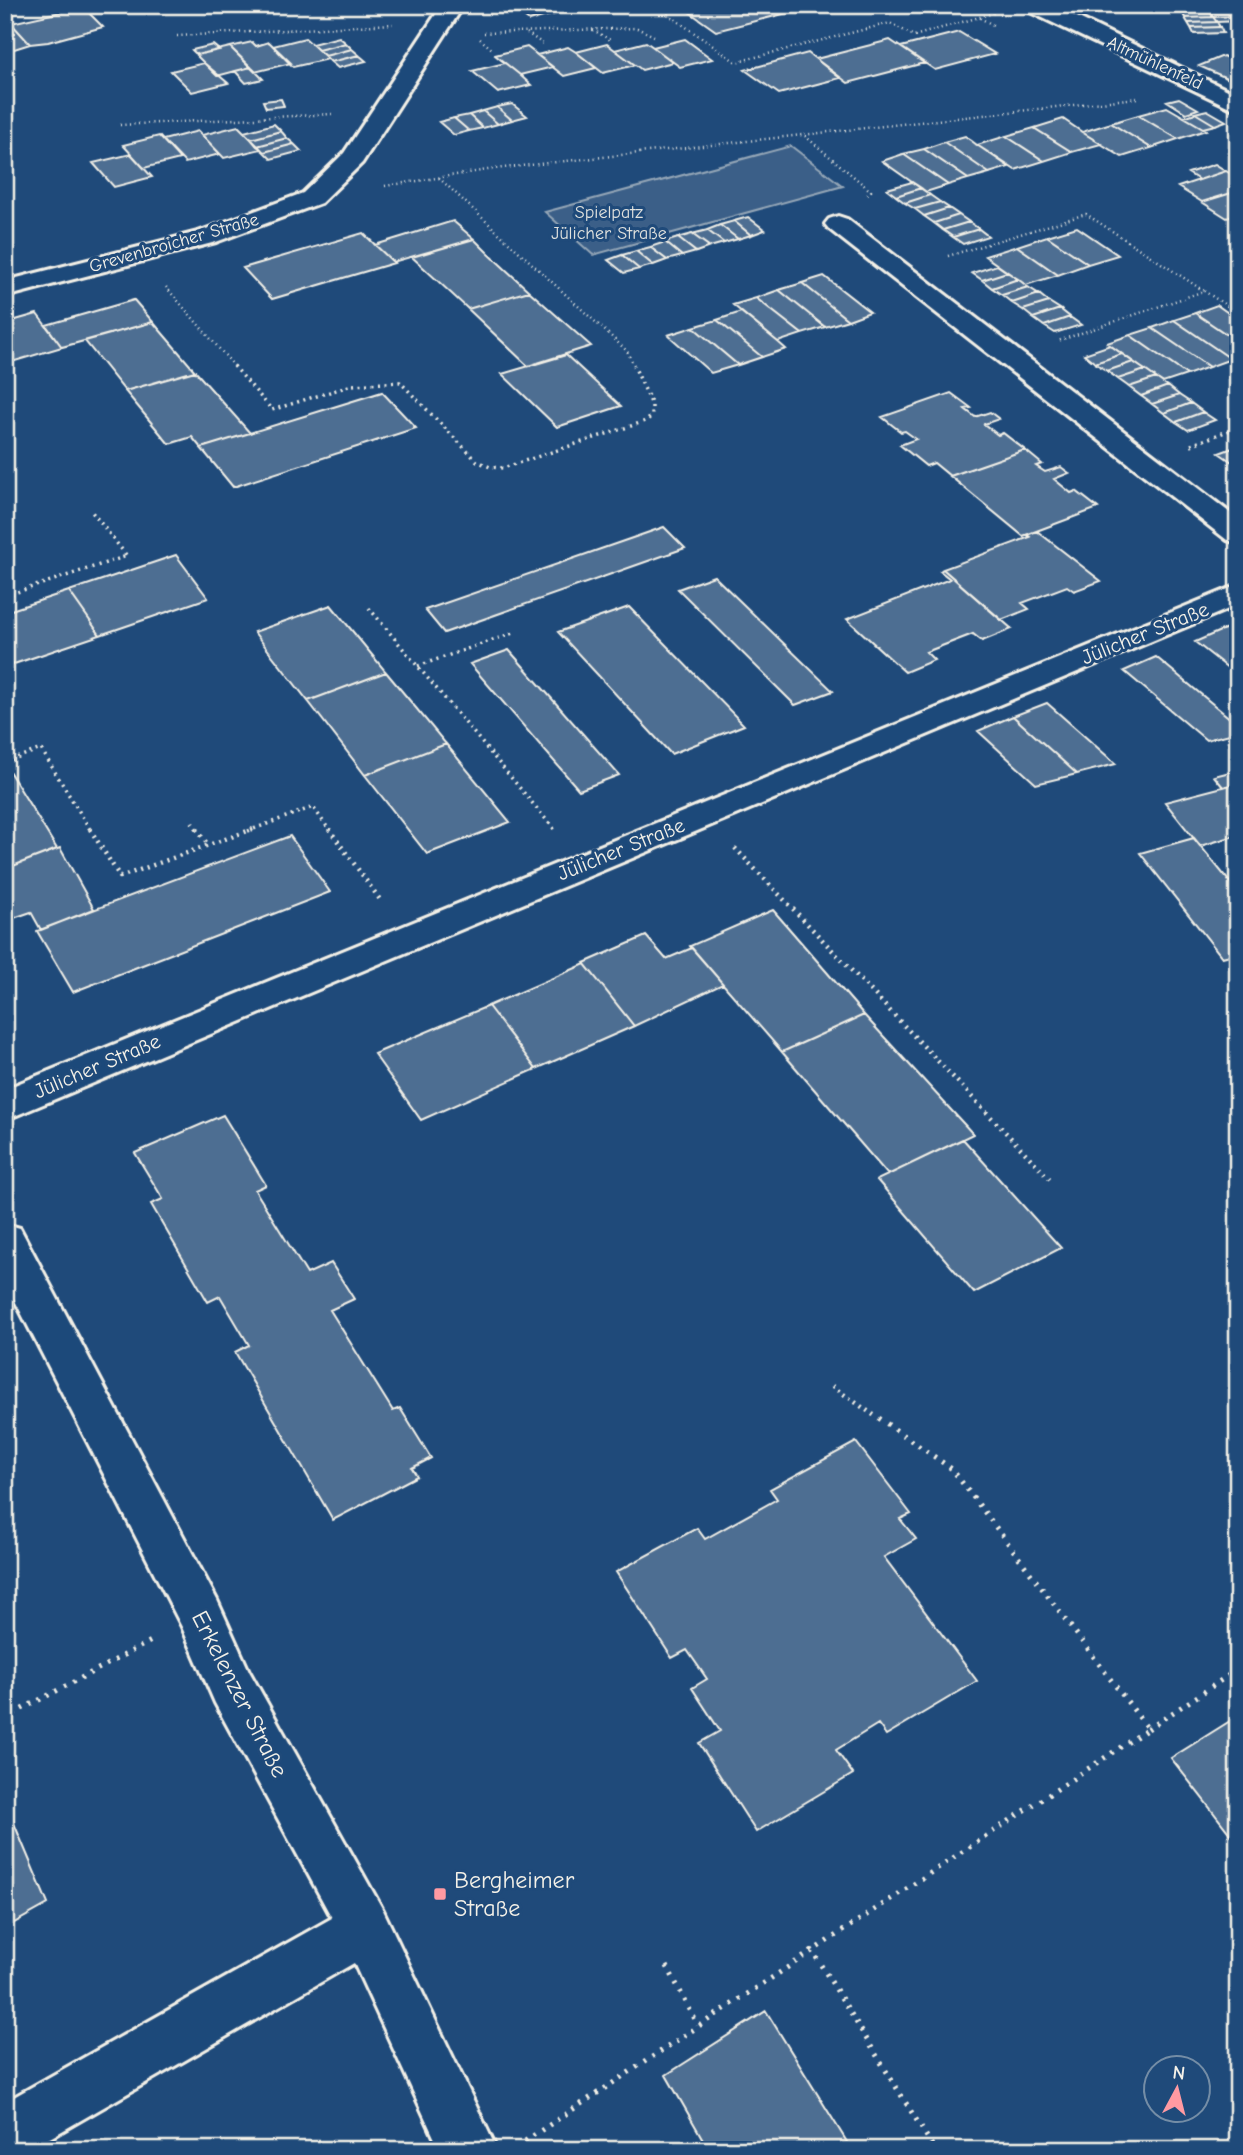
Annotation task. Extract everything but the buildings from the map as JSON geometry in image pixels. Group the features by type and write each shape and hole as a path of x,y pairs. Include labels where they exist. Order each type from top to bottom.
{"street":[{"name":"Altmühlenfeld","path":"1034,5 1238,104"},
{"name":"Grevenbroicher Straße","path":"5,289 207,237 312,198 353,158 449,13"},
{"path":"838,224 1238,534"},
{"name":"Jülicher Straße","path":"5,1105 1238,594"},
{"name":"Erkelenzer Straße","path":"5,1240 200,1615 232,1687 365,1928 469,2150"},
{"path":"5,2133 365,1928"}],"path":[{"path":"694,5 666,13 736,62 890,23 914,36 1000,11"},
{"path":"177,36 449,13"},
{"path":"979,17 995,26"},
{"path":"492,49 474,34 637,28 654,36"},
{"path":"593,29 612,41"},
{"path":"527,32 543,44"},
{"path":"312,198 494,169 1211,90"},
{"path":"120,125 385,111"},
{"path":"804,135 871,191 838,224"},
{"path":"138,254 272,410 364,383 383,380 400,382 477,461 503,468 646,421 652,416 652,405 627,351 439,178"},
{"path":"898,271 1086,214 1238,313"},
{"path":"1010,358 1204,291"},
{"path":"5,596 127,556 92,512"},
{"path":"369,608 584,864"},
{"path":"418,666 516,632"},
{"path":"5,762 41,749 120,877 313,807 408,937"},
{"path":"704,815 1051,1180"},
{"path":"192,821 208,845"},
{"path":"832,1386 952,1469 1148,1729"},
{"path":"5,1718 200,1615"},
{"path":"512,2150 811,1949 1238,1669"},
{"path":"811,1949 936,2150"},
{"path":"667,1966 698,2025"}],"green space":[{"name":"Spielpatz Jülicher Straße","path":"791,146 843,186 593,255 545,212"}],"place":[{"name":"Bergheimer Straße","path":"440,1894"}]}
